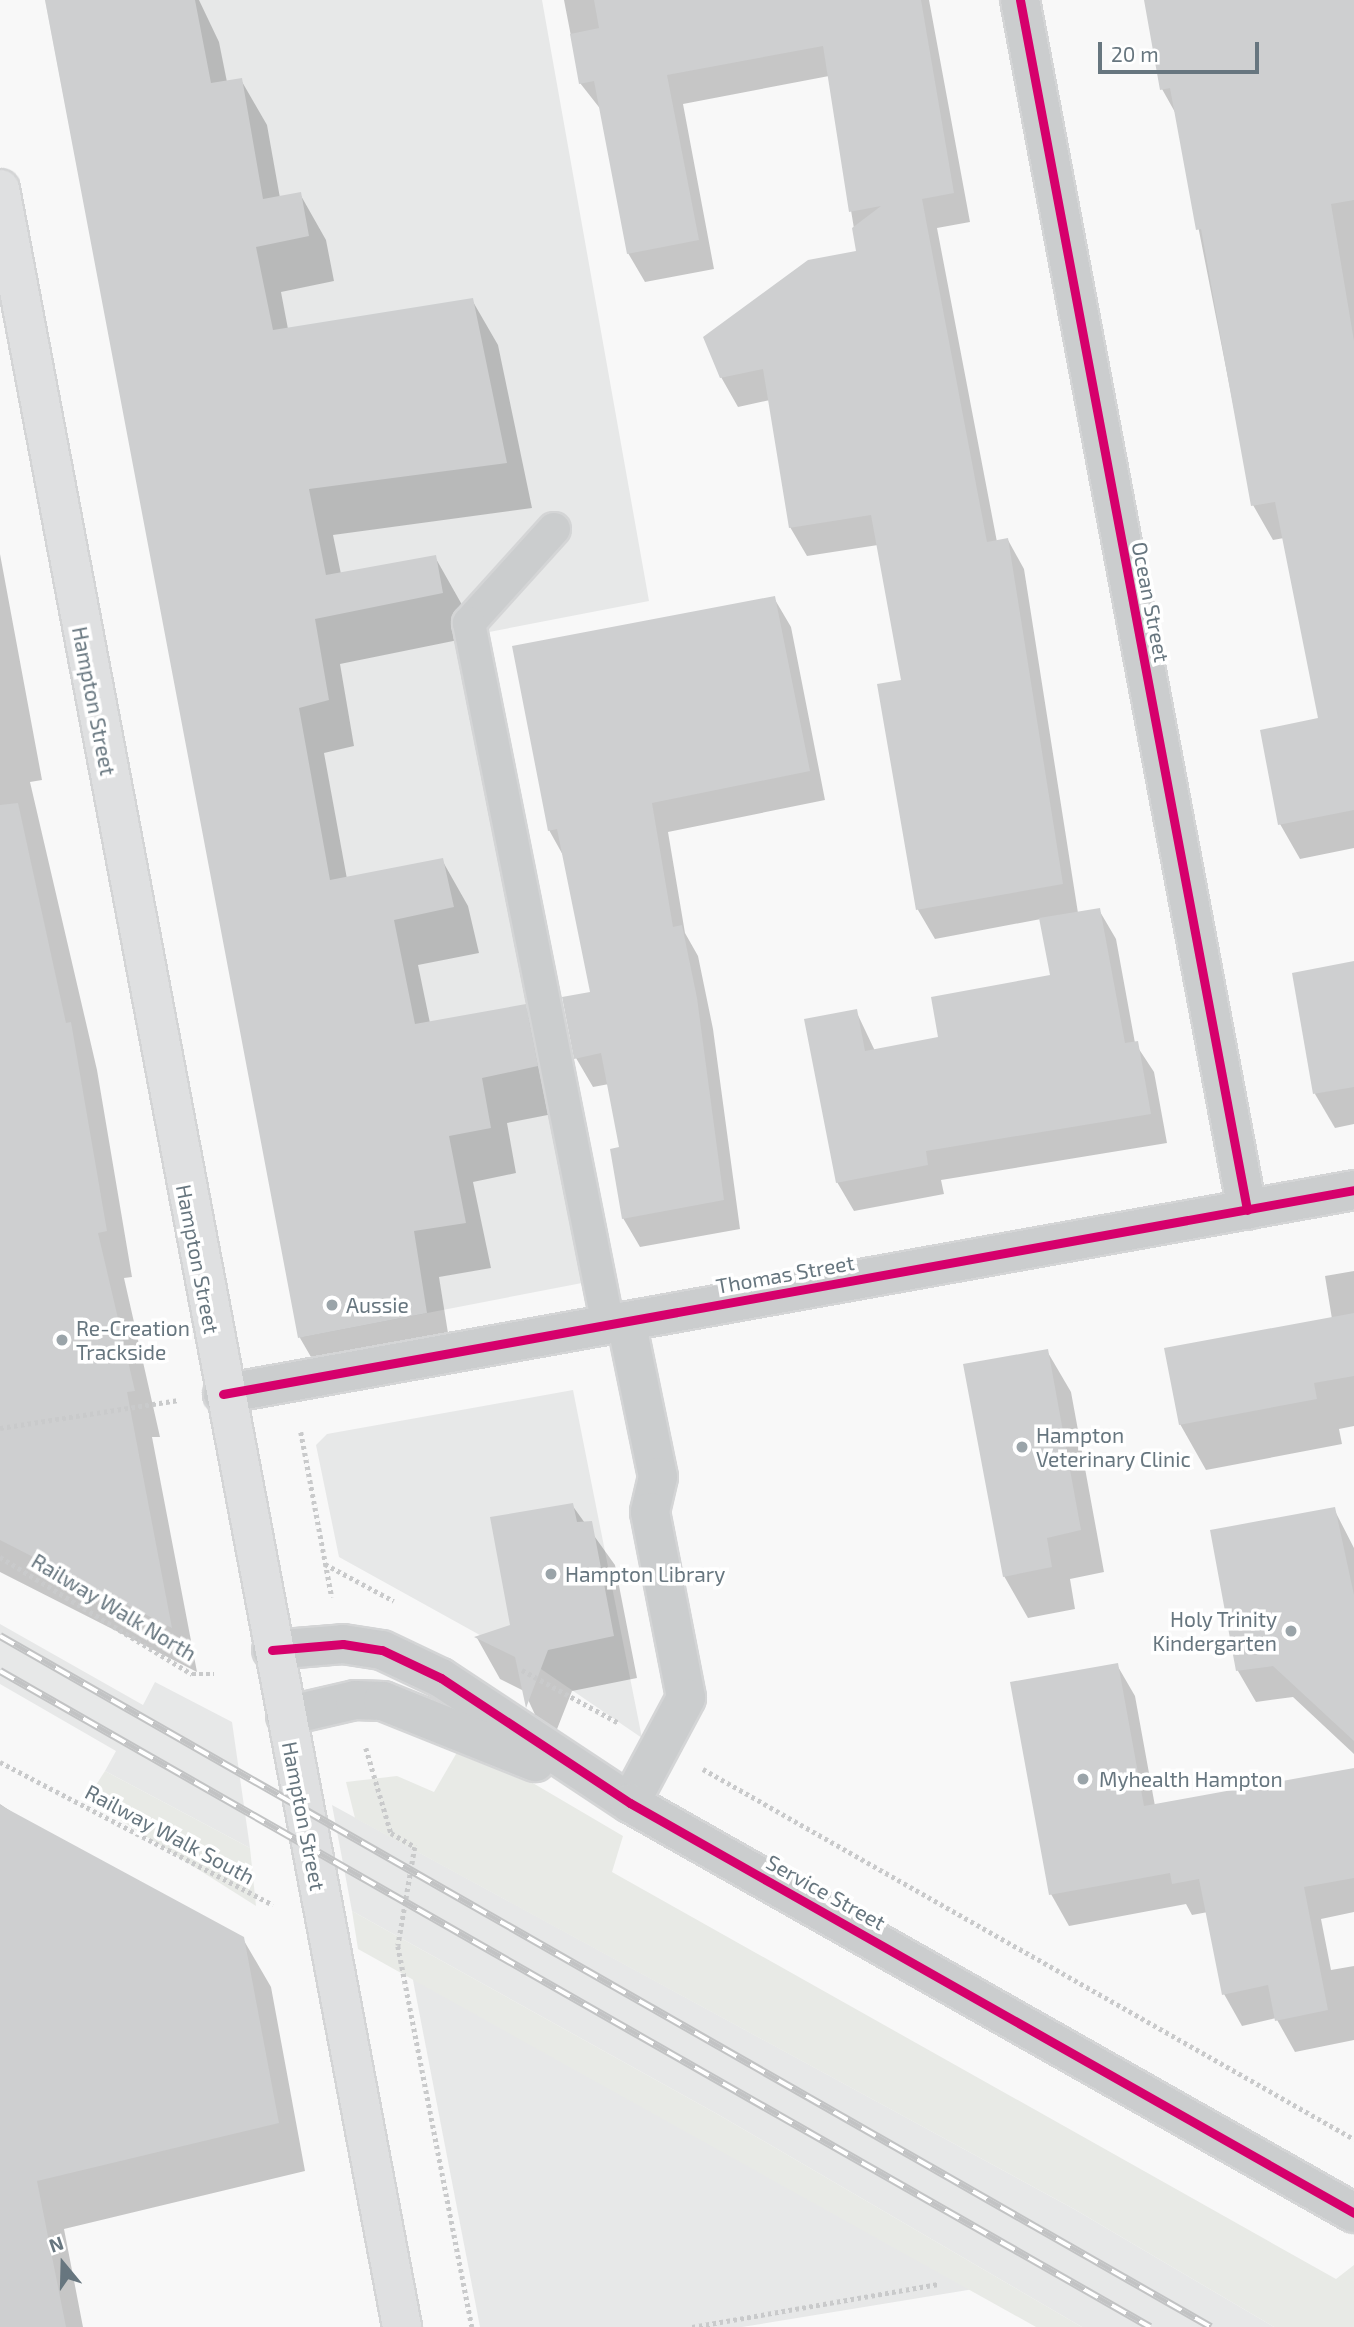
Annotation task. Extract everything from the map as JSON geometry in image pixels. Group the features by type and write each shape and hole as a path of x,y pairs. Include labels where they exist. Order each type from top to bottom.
{"main road":[{"name":"Hampton Street","path":"0,190 223,1394 402,2327"}],"street":[{"name":"Ocean Street","path":"1020,0 1247,1210"},
{"name":"Thomas Street","path":"223,1394 1354,1190"},
{"path":"617,1323 658,1477 650,1512 686,1698 630,1803"},
{"name":"Service Street","path":"272,1650 343,1644 382,1650 441,1678 630,1803 1354,2213"},
{"name":"Service Street","path":"286,1716 355,1700 422,1713 630,1803"}],"lane":[{"path":"554,529 468,623 617,1323"}],"path":[{"path":"0,1427 223,1394"},
{"path":"312,1429 299,1432 324,1564 343,1644"},
{"path":"324,1564 408,1609"},
{"path":"517,1667 661,1745 1354,2139"},
{"path":"355,1700 391,1833 415,1847 398,1946 472,2327"},
{"path":"692,2327 938,2284"}],"shaded area":[{"path":"45,0 542,0 649,601 484,633 608,1278 303,1337"},
{"path":"573,1390 642,1738 541,1669 339,1557 316,1445 327,1434"},
{"path":"0,1624 143,1705 155,1682 232,1722 250,1848 105,1771 116,1751 0,1684"},
{"path":"463,1742 623,1836 612,1872 1336,2279 1354,2265 1354,2327 1274,2327 1074,2209 355,1818 346,1782 397,1776 434,1792"},
{"path":"105,1771 250,1848 256,1906 87,1799"},
{"path":"332,1805 1074,2209 1274,2327 1082,2327 719,2115 352,1911"},
{"path":"352,1911 719,2115 1082,2327 1036,2327 358,1949"},
{"path":"412,1975 974,2289 742,2327 480,2327"}],"building":[{"path":"45,0 195,0 211,83 242,78 263,199 301,192 309,236 256,247 273,330 473,298 507,463 309,489 326,575 436,555 443,593 315,619 329,700 299,708 330,880 443,858 454,907 394,920 415,1024 526,1004 538,1066 482,1078 491,1128 449,1136 466,1223 414,1231 427,1313 298,1338"},
{"path":"594,0 921,0 954,193 922,199 987,542 1008,538 1063,884 916,910 877,684 901,680 871,515 789,528 763,369 720,378 703,337 808,260 856,251 852,228 881,206 849,212 823,46 667,75 699,240 627,254 594,81 579,84 570,34 599,28"},
{"path":"1144,0 1354,0 1354,200 1331,204 1354,341 1354,810 1278,825 1260,730 1318,718 1275,502 1251,506 1201,229 1196,230 1170,88 1160,90"},
{"path":"775,596 810,771 652,803 673,927 682,925 697,998 724,1200 622,1219 610,1149 619,1147 601,1053 574,1059 562,997 590,992 557,829 548,831 512,646"},
{"path":"18,803 66,1023 71,1022 107,1231 98,1233 135,1391 127,1392 172,1628 0,1540 0,805"},
{"path":"1100,908 1125,1043 1138,1041 1151,1114 926,1151 928,1165 836,1183 804,1019 857,1009 865,1051 938,1037 931,997 1050,975 1039,918"},
{"path":"1354,961 1354,1087 1313,1094 1292,973"},
{"path":"1354,1313 1354,1376 1314,1383 1317,1399 1179,1425 1164,1348"},
{"name":"Hampton Veterinary Clinic","path":"1048,1349 1081,1530 1047,1538 1052,1567 1003,1577 963,1364"},
{"name":"Hampton Library","path":"573,1503 577,1522 592,1521 614,1636 548,1650 526,1708 515,1657 474,1637 510,1625 490,1517"},
{"name":"Holy Trinity Kindergarten","path":"1335,1507 1354,1595 1354,1741 1273,1666 1236,1671 1210,1530"},
{"path":"1118,1663 1144,1806 1354,1768 1354,1878 1304,1887 1328,2010 1275,2021 1268,1985 1222,1995 1199,1879 1172,1884 1170,1873 1049,1895 1010,1682"},
{"path":"0,1805 244,1937 279,2123 37,2181 66,2327 0,2327"}],"railway":[{"path":"0,1636 1211,2327"},
{"path":"0,1671 1150,2327"}],"cycle path":[{"path":"1020,0 1247,1210"},
{"path":"223,1394 1354,1190"},
{"path":"272,1650 343,1644 382,1650 441,1678 630,1803 1354,2213"}],"place":[{"name":"Aussie","path":"332,1305"},
{"name":"Re-Creation Trackside","path":"62,1340"},
{"name":"Hampton Veterinary Clinic","path":"1022,1447"},
{"name":"Hampton Library","path":"551,1574"},
{"name":"Holy Trinity Kindergarten","path":"1291,1631"},
{"name":"Myhealth Hampton","path":"1083,1779"}]}
